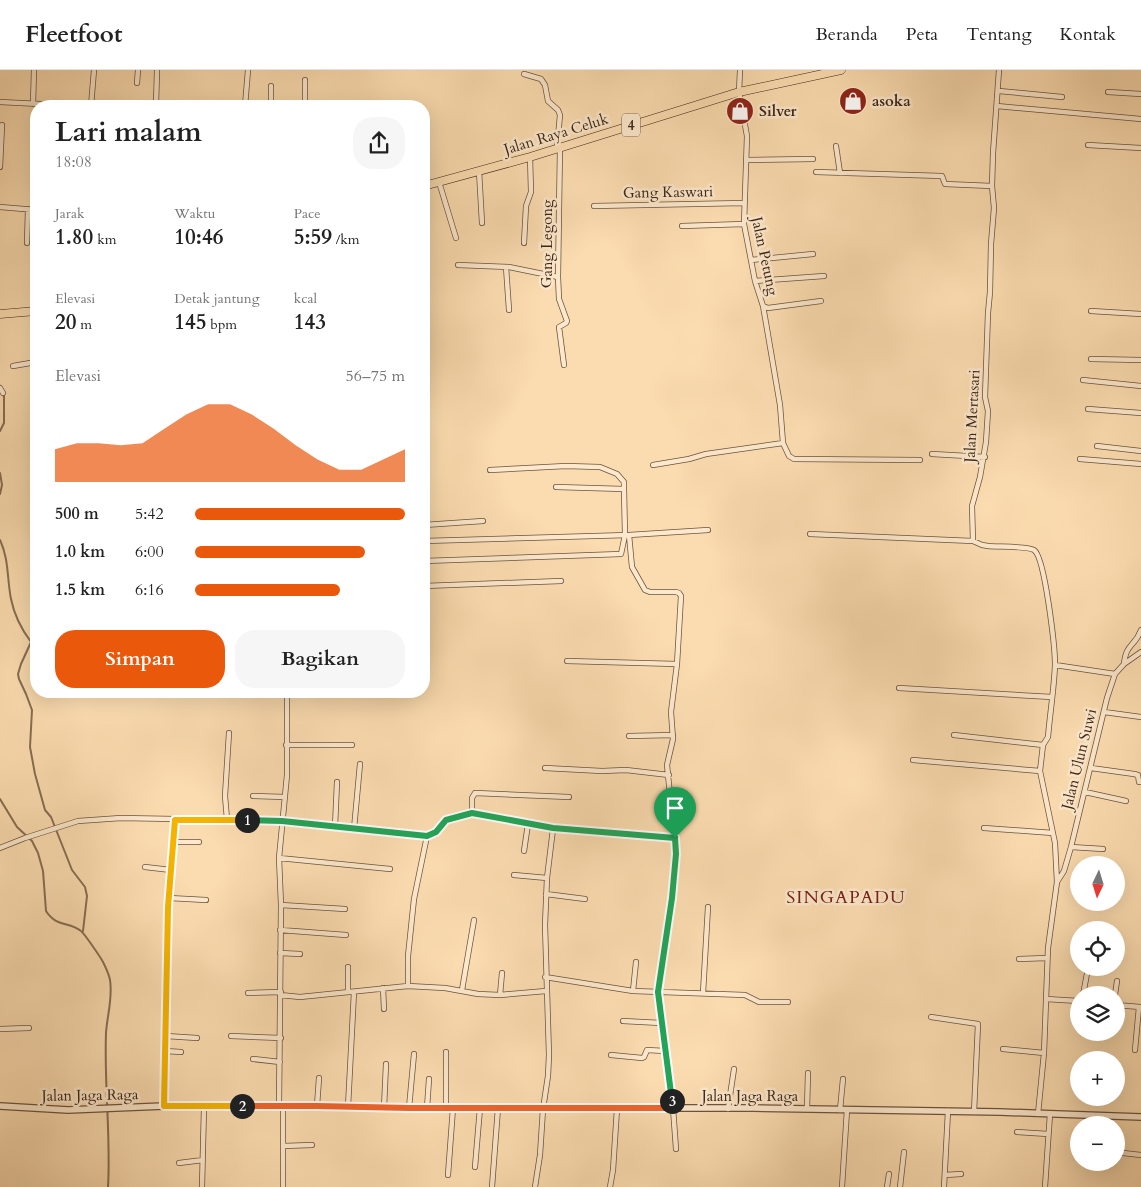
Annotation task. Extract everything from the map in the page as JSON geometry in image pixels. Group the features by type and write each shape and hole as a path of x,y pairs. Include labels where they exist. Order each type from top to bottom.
{"highway":[{"name":"Jalan Raya Celuk","path":"430,184 559,148 739,92 841,70"},
{"path":"0,314 30,312"}],"street":[{"path":"33,100 34,70"},
{"path":"92,100 94,70"},
{"path":"137,83 138,70"},
{"path":"156,100 157,70"},
{"path":"246,100 248,70"},
{"name":"Jalan Petung","path":"740,70 739,92 747,136 744,224 755,281 764,306 768,308 821,301"},
{"name":"Jalan Mertasari","path":"973,541 972,506 985,457 988,415 985,397 990,292 990,244 994,208 992,186 999,70"},
{"name":"Gang Legong","path":"524,74 541,79 545,85 548,101 558,110 560,115 558,277 559,299 567,321 559,327 564,365"},
{"path":"305,80 305,100"},
{"path":"271,100 272,86"},
{"path":"999,91 1062,97"},
{"path":"1108,92 1141,94"},
{"path":"0,102 30,104"},
{"path":"997,106 1141,119"},
{"path":"0,167 2,125"},
{"path":"1088,144 1141,148"},
{"path":"836,146 840,173"},
{"path":"524,243 526,206 530,192 530,156"},
{"path":"747,160 813,158"},
{"path":"479,171 482,223"},
{"path":"816,172 942,176 945,184 992,186"},
{"path":"438,182 456,238"},
{"name":"Gang Kaswari","path":"594,206 744,204"},
{"path":"0,207 28,209 27,243"},
{"path":"682,226 744,224"},
{"path":"751,260 813,254"},
{"path":"458,265 506,267 558,277"},
{"path":"506,267 509,310"},
{"path":"755,281 824,276"},
{"path":"764,306 780,405 783,443 789,456 794,459 920,460"},
{"path":"1091,310 1141,314"},
{"path":"1091,359 1141,360"},
{"path":"13,366 30,363"},
{"path":"1083,380 1141,386"},
{"path":"1088,409 1141,413"},
{"path":"653,465 706,454 783,443"},
{"path":"1098,446 1141,451"},
{"path":"932,454 985,457"},
{"path":"1080,460 1141,464"},
{"path":"490,470 600,466 617,474 624,482 627,535 632,567 645,590 650,592 676,592 680,594 677,664 671,712 673,735 668,765 676,854 672,898 658,992 673,1108 676,1149"},
{"path":"556,487 624,489"},
{"path":"430,525 483,521"},
{"path":"430,541 627,535 708,530"},
{"path":"810,534 973,541 982,545 1031,548 1038,554 1046,587 1055,665 1048,737 1043,745 1040,771 1054,833 1057,882 1047,958 1044,1053 1038,1114"},
{"path":"430,561 618,555 622,552 627,535"},
{"path":"430,586 561,581"},
{"path":"1124,664 1127,649 1138,638 1141,630"},
{"name":"Jalan Ulun Suwi","path":"1057,882 1064,871 1071,847 1115,674 1124,664 1141,652"},
{"path":"567,661 677,664"},
{"path":"1055,665 1115,674"},
{"path":"899,688 1052,697"},
{"path":"283,1187 279,858 285,797 287,698"},
{"path":"1104,712 1141,717"},
{"path":"227,819 225,782 229,733"},
{"path":"629,736 673,735"},
{"path":"954,735 1043,745"},
{"path":"286,744 352,745"},
{"path":"913,760 1040,771"},
{"path":"354,829 360,764"},
{"path":"544,768 602,771 626,770 669,775"},
{"path":"1091,768 1138,775 1139,782 1141,782"},
{"path":"335,827 337,782"},
{"path":"1085,792 1126,801"},
{"path":"472,813 474,793 569,797"},
{"path":"253,796 285,797"},
{"path":"0,848 78,821 112,818 282,821 427,836 436,832 446,820 472,813 553,828 675,838"},
{"path":"164,1106 169,898 175,820"},
{"path":"524,851 528,824"},
{"path":"535,1187 548,1076 546,894 553,828"},
{"path":"984,828 1054,833"},
{"path":"408,986 408,956 414,899 427,836"},
{"path":"174,842 199,842"},
{"path":"1071,847 1103,850"},
{"path":"279,858 390,869"},
{"path":"145,868 171,870"},
{"path":"514,875 547,878"},
{"path":"546,894 585,899"},
{"path":"169,898 206,900"},
{"path":"281,905 345,909"},
{"path":"703,993 708,907"},
{"path":"462,990 474,920"},
{"path":"280,930 346,935"},
{"path":"280,953 300,954"},
{"path":"1019,958 1047,958"},
{"path":"633,991 636,962"},
{"path":"348,967 351,992 348,1107"},
{"path":"500,995 502,973"},
{"path":"546,977 633,991 745,995 759,1002 788,1002"},
{"path":"1116,986 1117,981"},
{"path":"248,993 300,996 408,986 500,995 546,991"},
{"path":"383,988 384,1009"},
{"path":"1046,999 1070,1000"},
{"path":"1125,1006 1140,1007 1135,1050"},
{"path":"930,1017 978,1024 974,1112"},
{"path":"623,1021 661,1023"},
{"path":"0,1029 29,1028"},
{"path":"166,1036 197,1038"},
{"path":"231,1036 281,1038"},
{"path":"1002,1049 1044,1053"},
{"path":"611,1055 642,1058 647,1050 665,1051"},
{"path":"166,1051 181,1052"},
{"path":"446,1052 449,1108 448,1175"},
{"path":"409,1108 414,1054"},
{"path":"253,1059 280,1062"},
{"path":"384,1108 386,1064"},
{"path":"728,1109 734,1069"},
{"path":"807,1109 808,1073"},
{"path":"317,1106 319,1078"},
{"path":"427,1108 429,1079"},
{"path":"842,1187 843,1079"},
{"name":"Jalan Jaga Raga","path":"0,1106 68,1110 164,1106 807,1109 1141,1117"},
{"path":"202,1187 204,1107"},
{"path":"475,1167 480,1108"},
{"path":"492,1187 498,1108"},
{"path":"610,1187 617,1109"},
{"path":"944,1187 948,1111"},
{"path":"1045,1187 1050,1114"},
{"path":"1018,1132 1048,1134"},
{"path":"283,1146 312,1145"},
{"path":"900,1187 904,1152"},
{"path":"1125,1153 1141,1155"},
{"path":"179,1163 203,1160"},
{"path":"887,1187 889,1174"},
{"path":"945,1175 961,1174"}],"waterway":[{"path":"0,431 4,423 4,394"},
{"path":"0,473 2,485 0,494"},
{"path":"0,540 6,562 12,605 30,641"},
{"path":"30,644 18,674 32,710 30,747 45,810 51,817 72,870 85,887 87,896 83,931"},
{"path":"0,799 17,827 32,841 38,853 43,871 46,911 54,920 77,928 83,933 102,960 110,978 111,993 106,1033 108,1187"}],"place":[{"name":"asoka","path":"853,101"},
{"name":"Silver","path":"740,111"}],"district":[{"name":"SINGAPADU","path":"846,897"}],"route":[{"path":"472,813 553,828 675,838 676,854 672,898 658,992 673,1108 543,1109 164,1106 168,907 175,820 282,821 427,836 434,834 446,820 472,813"}]}
